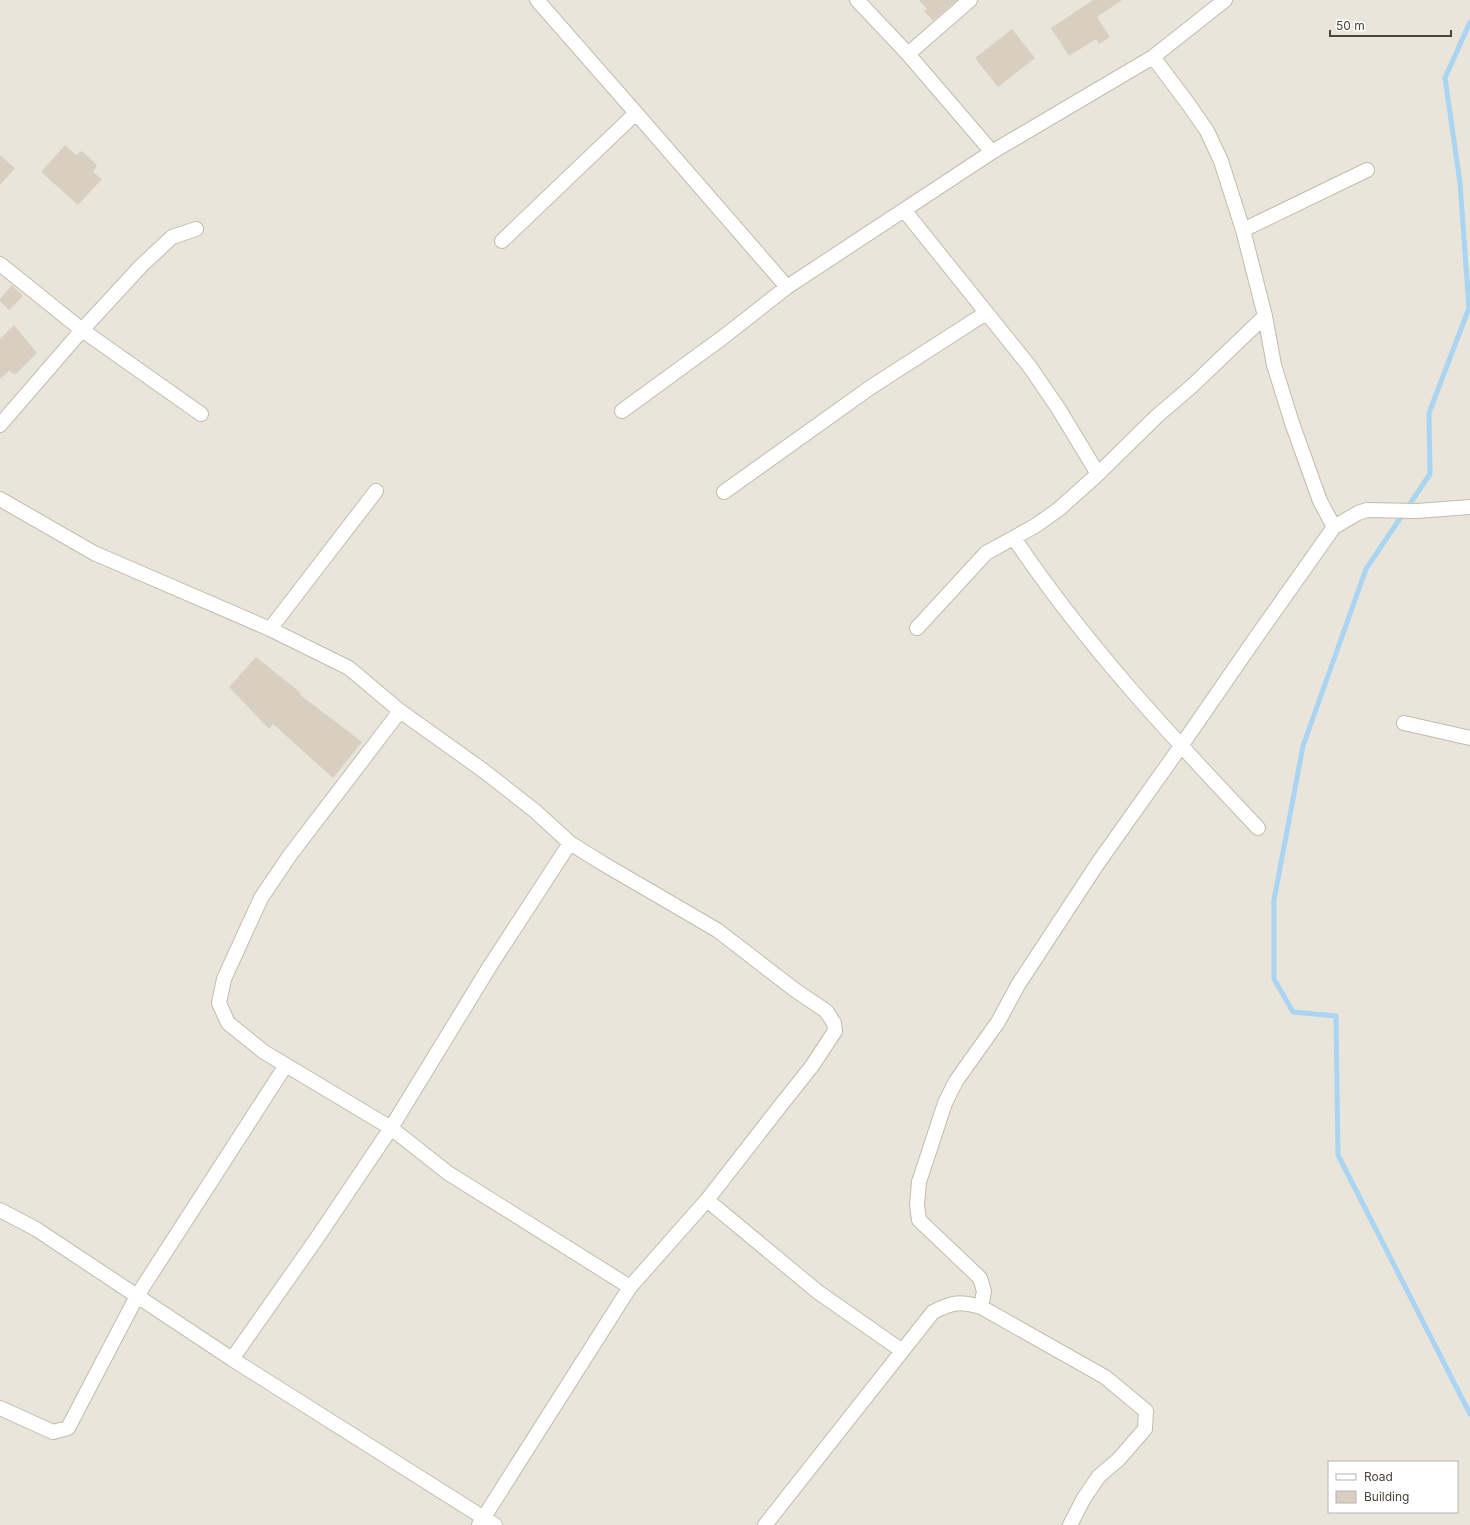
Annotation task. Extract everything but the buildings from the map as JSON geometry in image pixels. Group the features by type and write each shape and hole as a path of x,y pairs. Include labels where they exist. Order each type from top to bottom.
{"street":[{"path":"537,0 787,287"},
{"path":"857,0 908,54 992,152"},
{"path":"908,54 970,0"},
{"path":"622,411 722,338 787,287 992,152 1153,57 1224,0"},
{"path":"1153,57 1207,131 1221,161 1243,230 1265,316 1274,364 1292,423 1320,500 1334,527"},
{"path":"502,241 636,113"},
{"path":"1243,230 1367,170"},
{"path":"904,210 1030,367 1058,408 1098,474"},
{"path":"0,425 131,276 172,237 196,229"},
{"path":"0,264 82,330 201,414"},
{"path":"724,492 871,387 986,313"},
{"path":"917,628 986,553 1035,526 1059,509 1265,316"},
{"path":"270,629 376,491"},
{"path":"0,499 94,553 270,629 349,668 400,711 484,771 535,812 570,843 717,930 795,990 826,1011 834,1023 835,1031 812,1066 707,1200 630,1287 486,1523 232,1359 36,1229 0,1210"},
{"path":"981,1306 984,1291 980,1278 919,1220 917,1205 919,1182 945,1103 956,1081 998,1022 1018,985 1089,875 1334,527 1358,513 1367,510 1417,511 1470,507"},
{"path":"1014,538 1039,574 1136,696 1258,828"},
{"path":"400,711 290,855 266,892 224,979 219,1003 228,1023 264,1052 391,1128 448,1173 630,1287"},
{"path":"1404,723 1470,738"},
{"path":"232,1359 317,1238 391,1128 490,966 570,843"},
{"path":"0,1408 53,1432 68,1428 137,1296 286,1065"},
{"path":"707,1200 818,1292 901,1350"},
{"path":"765,1525 901,1350 933,1312 949,1304 964,1302 981,1306 1105,1377 1146,1411 1145,1429 1118,1460 1099,1476 1084,1498 1070,1525"}],"shaded area":[{"path":"0,0 1470,0 1470,1525 0,1525"}],"waterway":[{"path":"1470,22 1445,78 1460,183 1469,308 1429,413 1430,474 1366,569 1303,746 1274,900 1274,979 1293,1012 1336,1016 1338,1155 1470,1414"}]}
